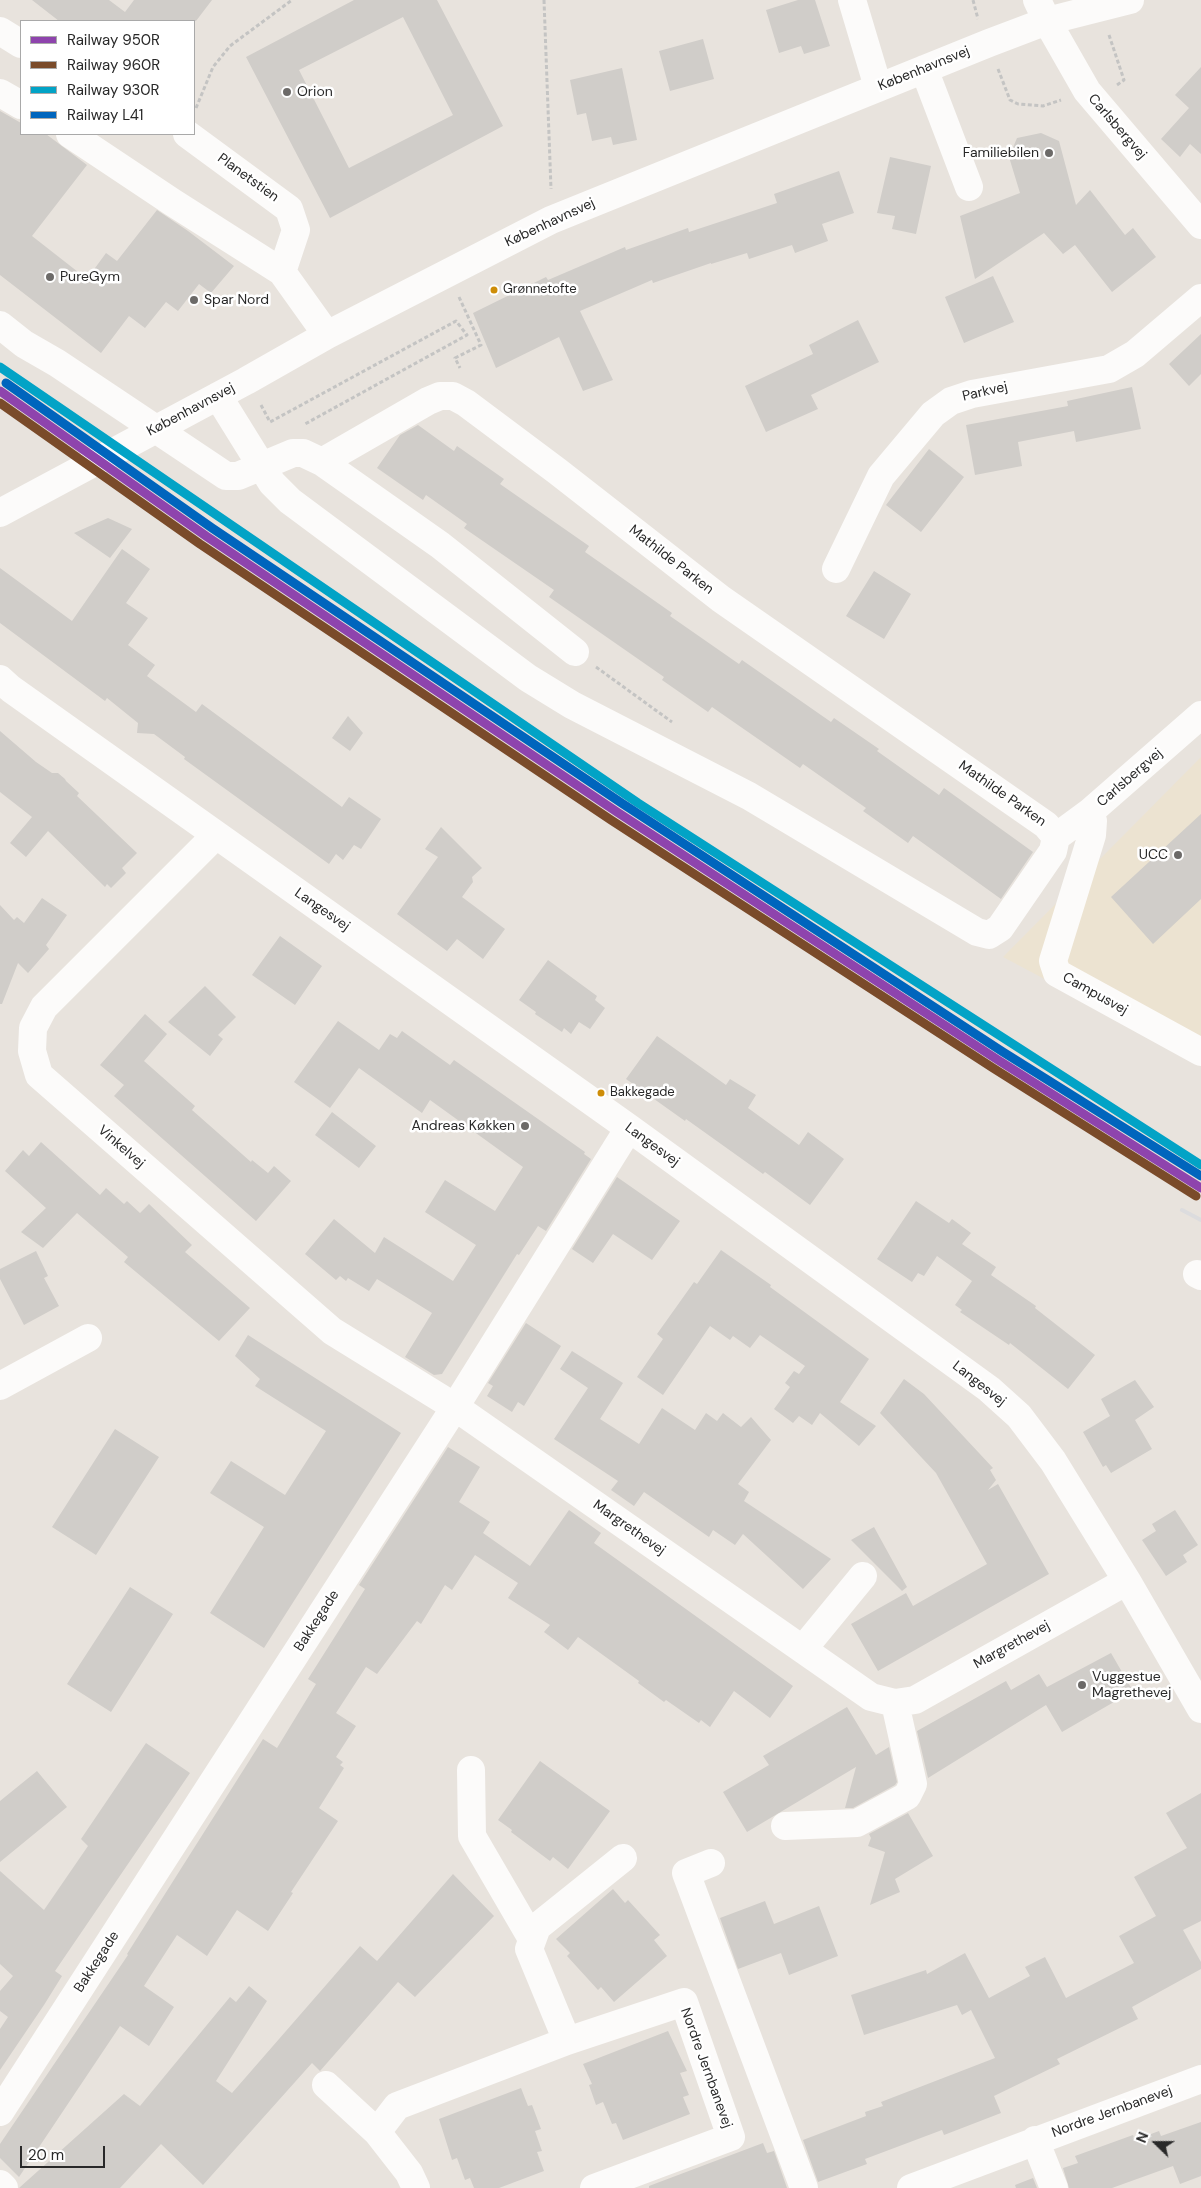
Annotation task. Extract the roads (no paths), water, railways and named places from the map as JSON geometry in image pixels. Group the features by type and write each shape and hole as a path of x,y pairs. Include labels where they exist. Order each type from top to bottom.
{"street":[{"path":"852,0 878,87"},
{"name":"Københavnsvej","path":"0,513 246,381 327,335 551,220 924,69 1042,10 1130,0"},
{"name":"Carlsbergvej","path":"1042,10 1087,91 1201,225"},
{"path":"0,30 20,43"},
{"path":"924,69 969,187"},
{"path":"0,93 20,104"},
{"path":"72,135 282,272 327,335"},
{"name":"Planetstien","path":"188,135 289,208 296,230 282,272"},
{"name":"Parkvej","path":"836,569 881,476 933,414 951,401 972,394 1109,369 1135,354 1201,298"},
{"path":"0,325 24,344 57,363 226,476 238,476 293,453 303,453 322,462 440,545 576,652"},
{"name":"Mathilde Parken","path":"218,396 272,483 290,501 528,678 572,705 749,796 977,932 989,935 1000,928 1053,851 1056,837 1046,825 721,599 557,471 466,403 453,396 440,396 428,401 322,462"},
{"name":"Langesvej","path":"0,679 11,689 629,1128 989,1390 1019,1416 1053,1461 1127,1581 1201,1709"},
{"name":"Carlsbergvej","path":"1056,837 1090,812 1201,715"},
{"name":"Campusvej","path":"1090,812 1093,821 1092,835 1053,961 1057,973 1201,1052"},
{"name":"Vinkelvej","path":"216,835 44,1007 33,1028 32,1051 39,1075 332,1331 455,1407"},
{"name":"Bakkegade","path":"0,2112 455,1407 629,1128"},
{"path":"0,1386 88,1338"},
{"name":"Margrethevej","path":"455,1407 871,1697 895,1703 915,1700 1127,1581"},
{"path":"803,1649 863,1576"},
{"path":"785,1826 857,1822 908,1796 913,1784 895,1703"},
{"path":"471,1770 472,1836 532,1939"},
{"path":"567,2041 529,1949 532,1939 537,1927 624,1858"},
{"path":"711,1863 686,1873 804,2188"},
{"name":"Nordre Jernbanevej","path":"377,2132 397,2106 567,2041 684,2002 731,2138 594,2188"},
{"name":"Nordre Jernbanevej","path":"911,2188 1201,2079"},
{"path":"326,2085 377,2132 409,2173 416,2188"},
{"path":"1035,2140 1054,2188"},
{"path":"0,2184 4,2188"}],"railway":[{"path":"1182,1210 1201,1220"}],"rail line":[{"name":"930R","path":"0,367 638,803 1201,1165"},
{"name":"L41","path":"6,383 212,528 623,804 1003,1052 1201,1176"},
{"name":"950R","path":"0,391 206,536 617,812 998,1060 1201,1188"},
{"name":"960R","path":"0,403 200,544 611,820 993,1068 1196,1196"}],"place":[{"name":"Orion","path":"287,92"},
{"name":"Familiebilen","path":"1049,153"},
{"name":"PureGym","path":"50,277"},
{"name":"Grønnetofte","path":"494,290"},
{"name":"Spar Nord","path":"194,300"},
{"name":"UCC","path":"1178,855"},
{"name":"Bakkegade","path":"601,1093"},
{"name":"Andreas Køkken","path":"525,1126"},
{"name":"Vuggestue Magrethevej","path":"1082,1685"}]}
